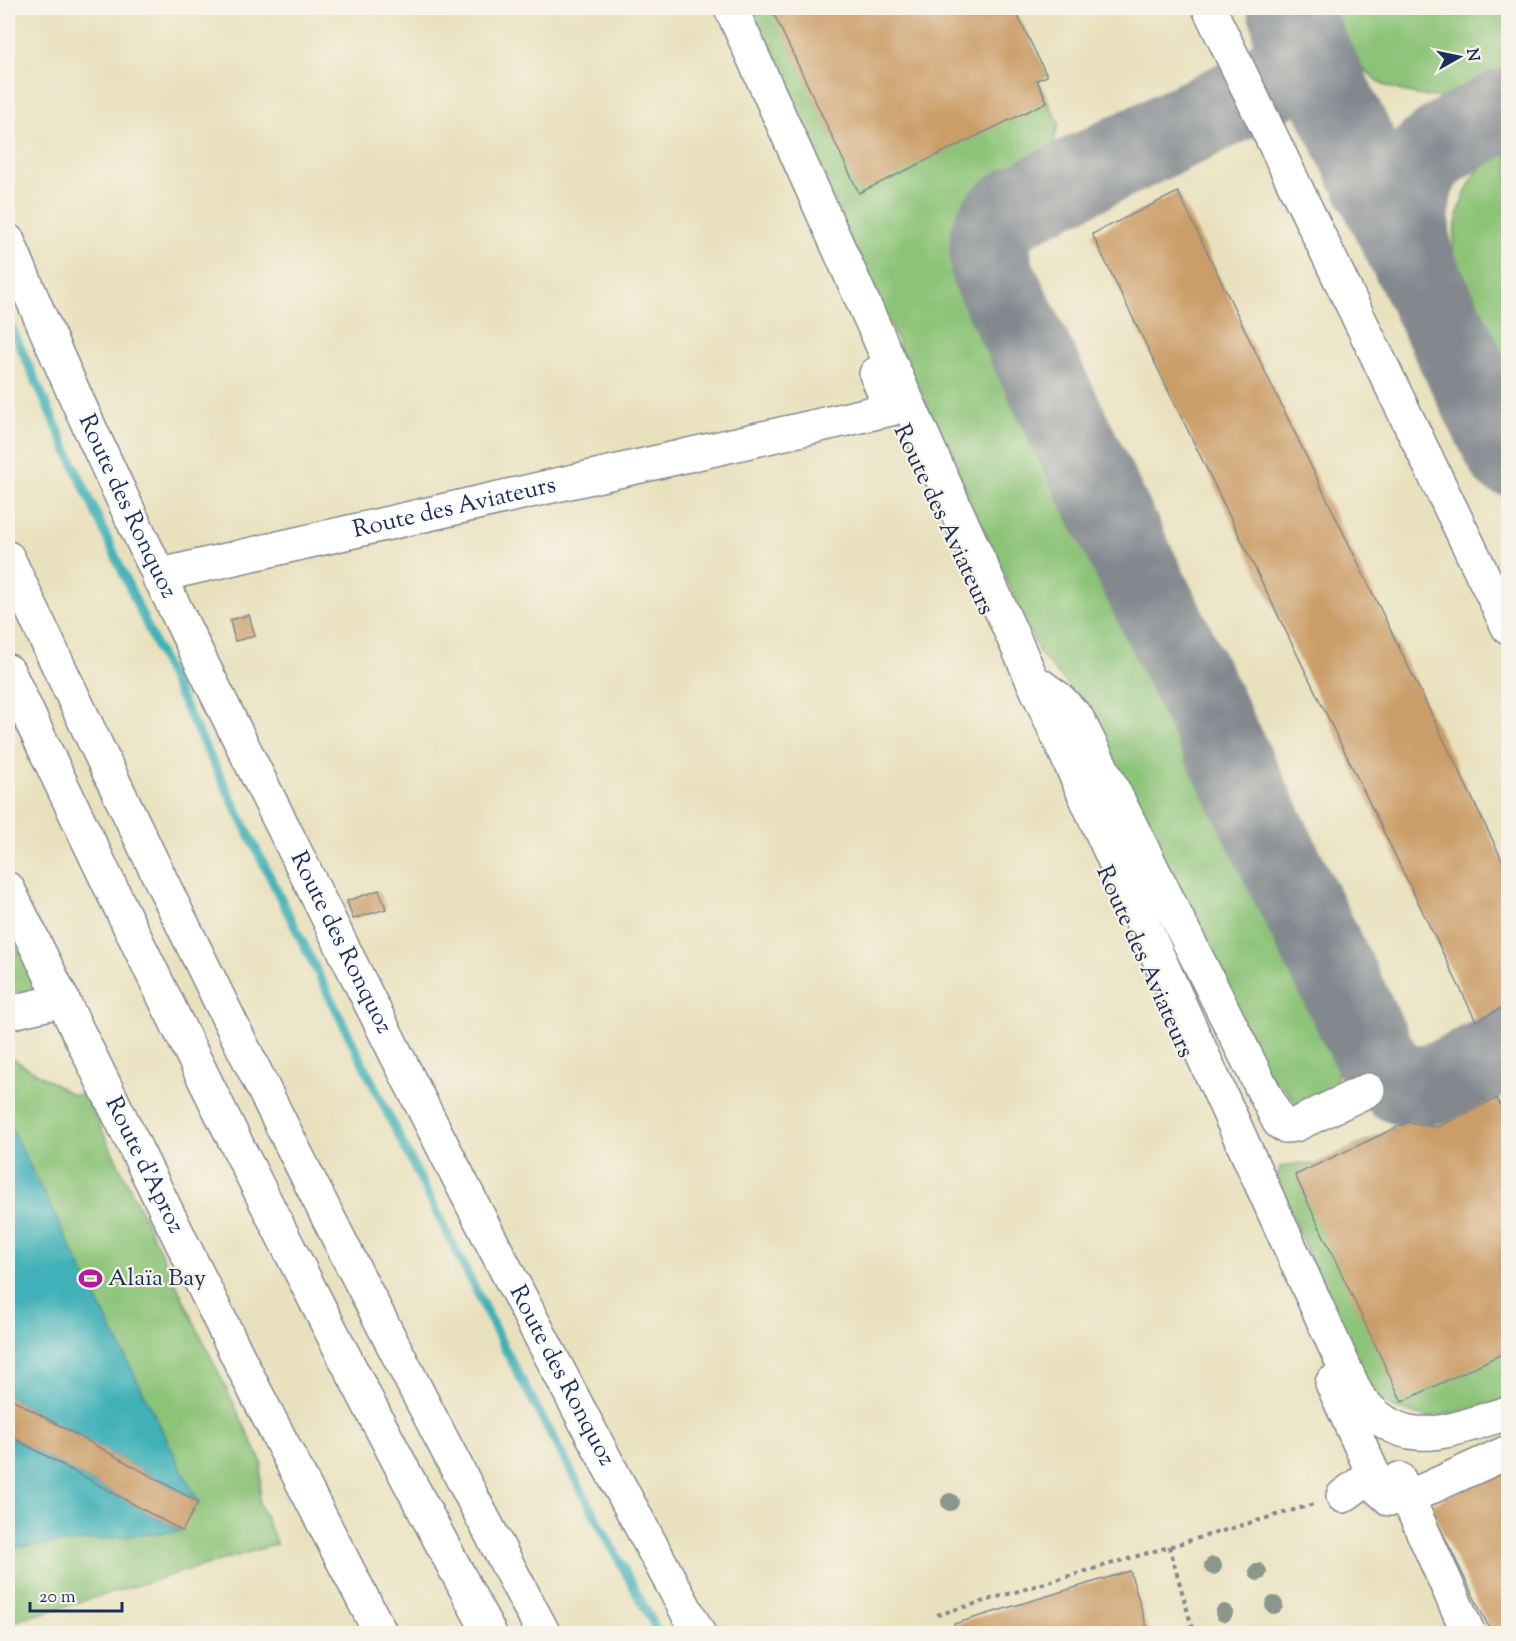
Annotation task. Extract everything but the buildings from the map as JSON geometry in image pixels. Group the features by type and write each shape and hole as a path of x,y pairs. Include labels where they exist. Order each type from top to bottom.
{"main road":[{"name":"Route des Aviateurs","path":"711,8 891,409 1025,697 1393,1484 1469,1634"},
{"name":"Route des Aviateurs","path":"731,8 1032,679 1358,1395 1379,1419 1413,1434 1432,1435 1509,1413"},
{"path":"1209,8 1509,627"},
{"name":"Route des Ronquoz","path":"8,241 47,335 159,578 510,1280 699,1634"},
{"name":"Route des Aviateurs","path":"159,578 181,570 891,409"},
{"path":"8,558 167,896 292,1149 544,1634"},
{"path":"8,671 236,1142 490,1634"},
{"path":"1032,679 1059,699 1077,718 1279,1122 1285,1126 1295,1125 1368,1090"},
{"name":"Route d'Aproz","path":"8,889 253,1387 381,1634"},
{"path":"8,1013 63,1000"},
{"path":"1343,1496 1509,1452"}],"path":[{"path":"937,1615 1343,1496"},
{"path":"1169,1546 1194,1634"}],"green space":[{"path":"746,8 1014,8 1047,76 1037,80 1059,123 1053,145 996,175 971,196 956,224 954,266 1339,1051 1336,1090 1300,1105 1278,1082 1268,1076 1083,703 1039,652"},
{"path":"1316,8 1508,8 1508,80 1479,92 1447,98 1415,95 1383,85 1334,44"},
{"path":"1508,138 1508,403 1478,345 1458,299 1453,265 1453,244 1461,204 1469,185 1492,152"},
{"path":"8,927 40,995 8,1003"},
{"name":"Alaïa Bay","path":"8,1056 71,1094 85,1095 262,1463 259,1503 277,1544 8,1623"},
{"path":"1497,1098 1504,1112 1508,1110 1508,1401 1428,1418 1392,1407 1374,1392 1361,1376 1276,1181 1280,1167 1301,1163 1315,1165 1408,1122 1437,1127"}],"water":[{"path":"8,1122 198,1502 8,1397"},
{"path":"8,1435 182,1531 8,1548"}],"waterway":[{"path":"8,320 168,672 506,1351 659,1634"}],"taxiway":[{"path":"1288,8 1508,455"},
{"path":"1293,17 1293,51 1286,66 1273,80 1262,88 1018,206 1001,219 992,233 990,250 992,272 1379,1064 1400,1083 1412,1086 1426,1085 1456,1075 1508,1048"},
{"path":"1412,259 1409,225 1410,199 1415,178 1424,161 1456,135 1508,108"}],"place":[{"name":"Alaïa Bay","path":"90,1279"}]}
